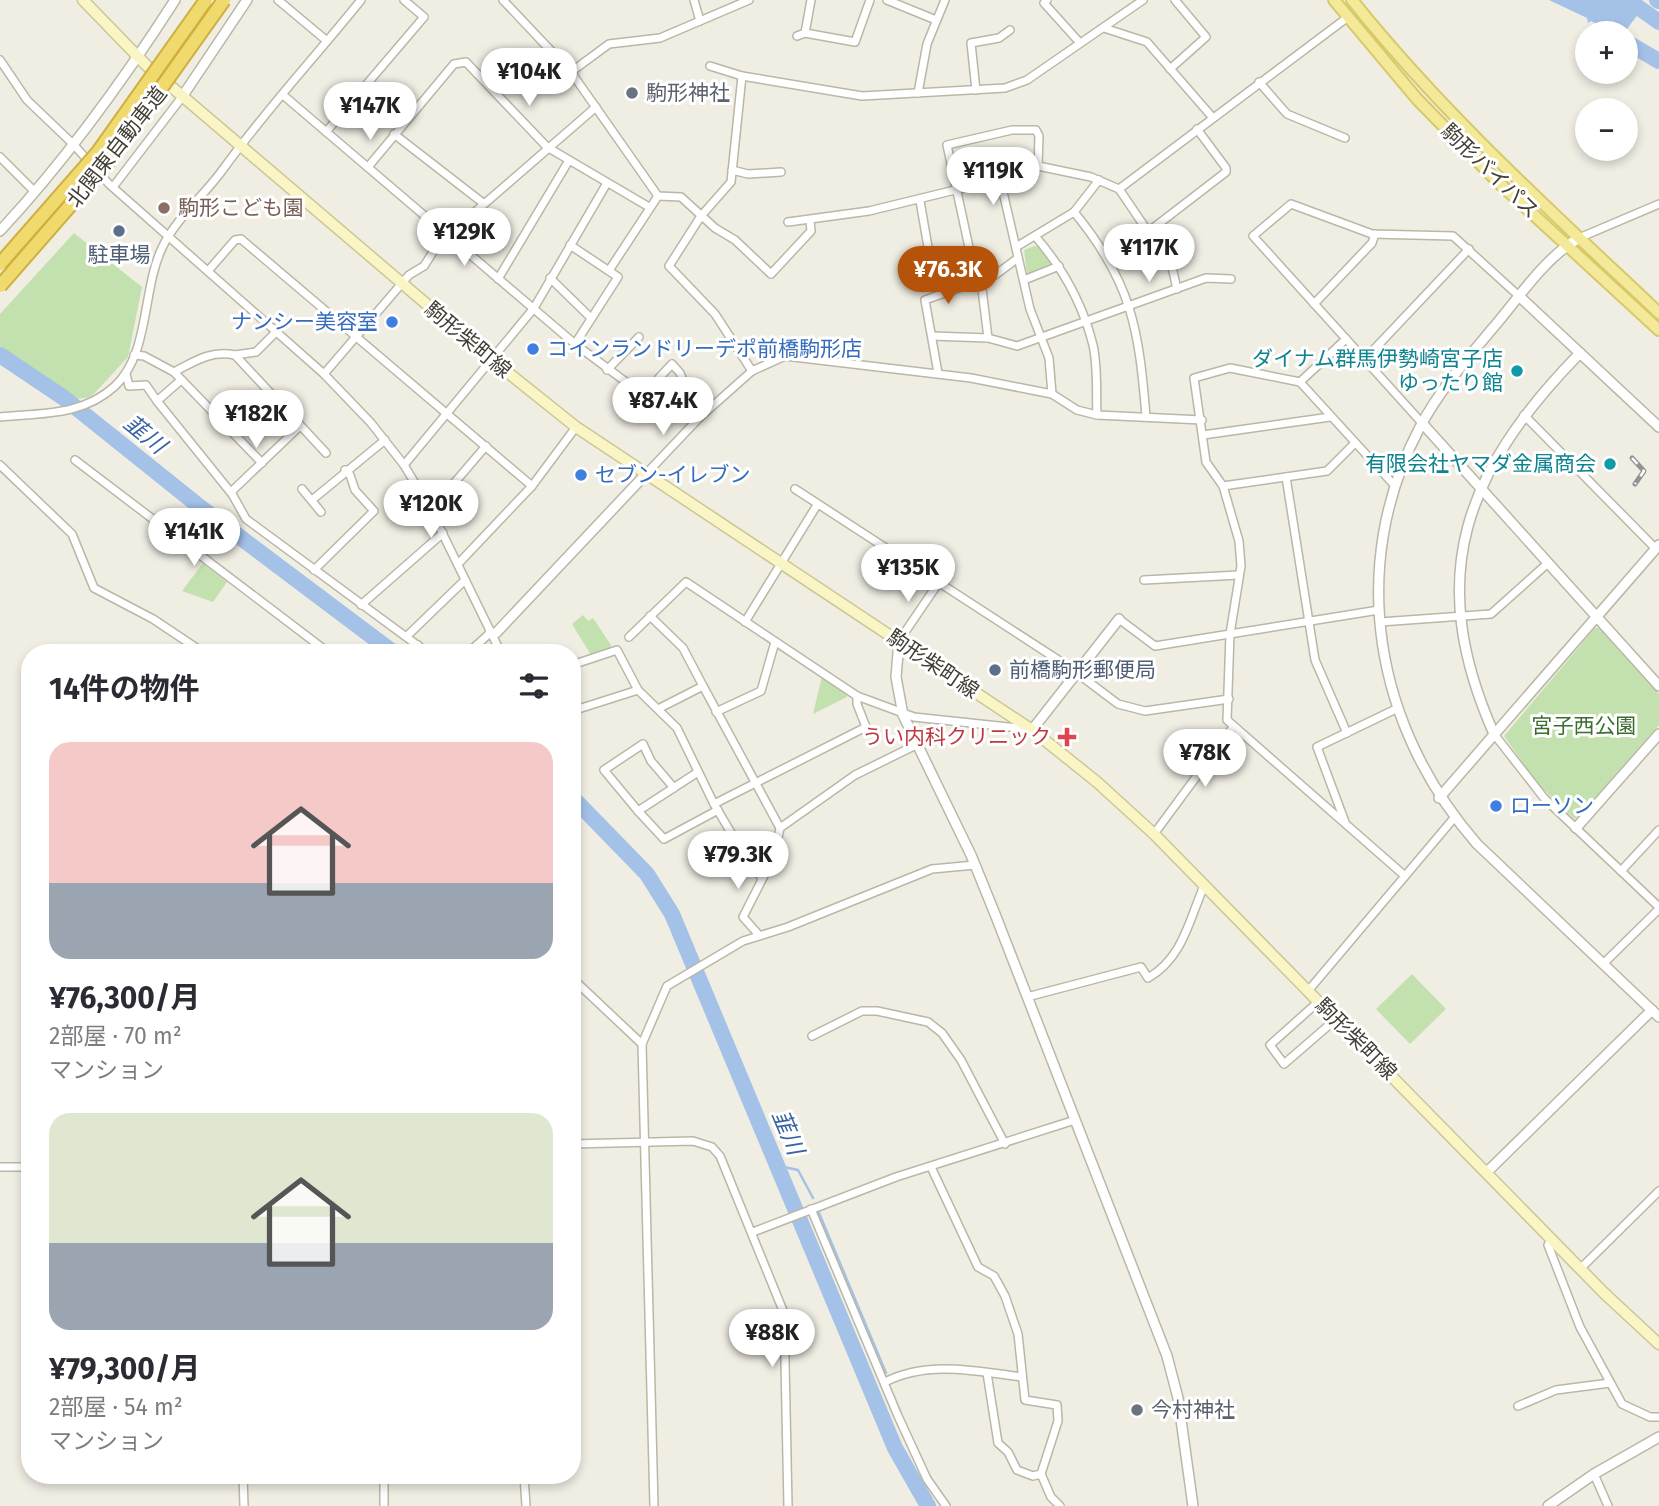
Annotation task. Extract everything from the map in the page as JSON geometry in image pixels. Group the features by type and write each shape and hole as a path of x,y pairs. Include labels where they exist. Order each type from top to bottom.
{"highway":[{"name":"北関東自動車道","path":"0,264 98,152 206,0"},
{"name":"北関東自動車道","path":"0,286 110,160 224,0"}],"main road":[{"name":"駒形柴町線","path":"83,0 182,97 491,359 576,427 1032,730 1097,782 1154,834 1580,1269 1659,1344"},
{"name":"駒形バイパス","path":"1334,0 1417,99 1489,173 1659,330"},
{"name":"駒形バイパス","path":"1352,0 1426,88 1659,313"}],"street":[{"path":"0,232 73,144 175,0"},
{"path":"113,187 182,97 247,0"},
{"path":"278,0 327,41"},
{"path":"0,417 66,412 105,395 126,374 134,355 151,281 169,237 240,146 361,0"},
{"path":"326,132 424,18 404,0"},
{"path":"503,0 571,72 658,196"},
{"path":"694,0 700,21"},
{"path":"571,72 609,44 660,38 749,0"},
{"path":"811,0 801,35 855,42 870,0"},
{"path":"887,0 936,20"},
{"path":"918,93 923,64 945,0"},
{"path":"1047,0 1044,3 1080,43"},
{"path":"710,66 742,76 850,95 976,90 1020,83 1143,0"},
{"path":"1170,69 1206,37 1175,0"},
{"path":"1119,189 1348,17"},
{"path":"1104,27 1114,33 1147,42 1213,117"},
{"path":"976,90 971,43 999,38 1010,30"},
{"path":"0,60 27,100 113,187 324,374 385,440 404,465 431,510 496,644"},
{"path":"368,167 454,64 466,62 547,148 649,207"},
{"path":"742,76 732,170 726,190 701,216 668,266 715,314 752,371"},
{"path":"1259,82 1287,114 1345,138"},
{"path":"283,95 607,370 638,391 646,392 672,364 680,373 699,418"},
{"path":"324,374 412,271 424,266 447,236 483,202 596,107"},
{"path":"988,338 979,280 946,149 950,143 1013,130 1036,130 1039,136 1038,166"},
{"path":"1149,232 1226,172 1226,168 1197,130"},
{"path":"394,134 483,202"},
{"path":"0,157 35,192"},
{"path":"498,279 568,162"},
{"path":"1052,394 1050,366 1030,309 1000,179 1001,172 1018,166 1038,166 1099,180 1119,189 1172,267 1177,289"},
{"path":"732,170 748,174 781,172"},
{"path":"788,222 810,221 920,201 1000,179"},
{"path":"1016,247 1074,212 1099,180"},
{"path":"404,465 534,308 607,183"},
{"path":"610,269 658,196"},
{"path":"658,196 681,197 701,216 735,240 771,274 811,231 810,221"},
{"path":"920,201 928,247"},
{"path":"1658,683 1253,236 1290,204 1375,234 1453,236 1659,427"},
{"path":"1487,1172 1657,1010 1603,964 1477,844 1439,798 1418,760 1396,709 1378,610 1381,549 1395,486 1422,423 1460,368 1553,256 1568,244 1656,205 1659,214"},
{"path":"1074,212 1105,256 1130,304 1141,351 1146,417"},
{"path":"1314,304 1372,243 1375,234"},
{"path":"1035,236 1059,267 1086,323 1094,347 1097,415"},
{"path":"208,271 235,240 241,239 532,486"},
{"path":"570,245 610,269 618,277 575,344"},
{"path":"1364,360 1469,249"},
{"path":"938,373 926,300 995,275 1018,258"},
{"path":"1024,280 1059,267"},
{"path":"550,278 592,318"},
{"path":"932,336 988,338 1017,346 1206,278 1231,279"},
{"path":"174,372 209,354 256,352 276,332"},
{"path":"607,370 639,337"},
{"path":"1300,382 1346,339"},
{"path":"1580,353 1524,415 1497,455 1481,488 1464,537 1459,616 1474,689 1494,734 1530,783 1659,908 1603,964"},
{"path":"134,355 144,356 174,372 262,463"},
{"path":"234,355 326,453"},
{"path":"477,644 490,633 496,633 699,418 752,371 772,360 796,356 938,373 1052,394 1065,399 1077,410 1097,415 1202,420"},
{"path":"1395,486 1300,382 1230,368 1194,377 1206,462 1223,486 1239,541 1239,575 1230,634 1227,720 1405,876"},
{"path":"126,374 129,386 146,385 232,494 246,519 417,644"},
{"path":"157,401 181,380"},
{"path":"1439,798 1658,547 1524,415"},
{"path":"1203,435 1331,416"},
{"path":"232,494 231,492 299,427"},
{"path":"458,564 532,486 576,427"},
{"path":"313,500 345,470 385,440"},
{"path":"1223,486 1327,471 1356,443"},
{"path":"431,510 486,446"},
{"path":"75,460 317,644"},
{"path":"0,465 72,534 94,587 153,619 190,644"},
{"path":"314,570 374,511 355,490 350,475 345,470"},
{"path":"1286,477 1315,660 1347,733"},
{"path":"302,489 321,512"},
{"path":"795,489 1076,673 1118,704 1137,710 1229,699"},
{"path":"745,622 817,505"},
{"path":"361,605 443,533"},
{"path":"1380,622 1491,614 1548,563"},
{"path":"1144,580 1239,575"},
{"path":"407,636 465,580"},
{"path":"629,637 686,582 857,696 902,715 1032,730 1119,619 1156,646 1378,610"},
{"path":"939,582 899,642 896,677 902,715 975,865 1167,1356 1178,1398 1193,1506"},
{"path":"650,616 683,648 780,828"},
{"path":"716,712 761,691 775,642"},
{"path":"581,662 617,650 638,690 677,728 716,807 743,853 761,877"},
{"path":"658,709 703,686"},
{"path":"581,708 638,690"},
{"path":"674,788 651,761 643,744 604,770 664,839 754,784 866,727 857,704 857,696"},
{"path":"1346,825 1317,747 1396,709"},
{"path":"1154,834 1233,727"},
{"path":"1576,828 1659,733"},
{"path":"758,934 743,917 774,856 780,828 855,775 916,745"},
{"path":"638,811 698,772"},
{"path":"1308,991 1454,818"},
{"path":"1621,871 1659,830"},
{"path":"654,1506 642,1044 667,986 758,934 788,927 932,869 975,865"},
{"path":"1027,997 1141,967 1148,978 1154,975 1173,960 1204,886"},
{"path":"581,986 642,1044"},
{"path":"1318,1002 1270,1045 1284,1064 1336,1019"},
{"path":"812,1036 862,1011 877,1011 928,1022 942,1033 961,1060 1005,1144"},
{"path":"753,1232 931,1167 1074,1120"},
{"path":"581,1144 692,1141 712,1147 720,1156 784,1313 788,1506"},
{"path":"0,1167 21,1167"},
{"path":"931,1167 978,1267 994,1276 1001,1285 1018,1334 1025,1401 1057,1405 1058,1421 1041,1474 1051,1497 1060,1506"},
{"path":"1580,1269 1659,1191"},
{"path":"809,1210 927,1479 946,1506"},
{"path":"1551,1239 1548,1245 1553,1265 1580,1327 1622,1404 1650,1417 1659,1416"},
{"path":"885,1382 897,1376 942,1367 1022,1377"},
{"path":"987,1373 998,1443 1008,1452 1017,1470 1033,1476 1041,1474"},
{"path":"1518,1406 1556,1390 1610,1383"},
{"path":"1548,1506 1594,1474 1659,1437"},
{"path":"1594,1474 1608,1506"},
{"path":"243,1484 244,1506"},
{"path":"384,1484 384,1506"},
{"path":"525,1484 526,1506"}],"green space":[{"path":"74,233 142,287 128,357 91,397 77,399 0,346 0,314"},
{"path":"1034,246 1041,247 1053,262 1051,266 1033,275 1027,273 1024,250"},
{"path":"203,563 227,582 213,602 182,591"},
{"path":"583,615 588,621 593,618 611,645 610,649 591,655 572,624"},
{"name":"宮子西公園","path":"1595,628 1599,628 1659,694 1659,725 1574,819 1536,782 1504,736"},
{"path":"822,676 845,692 847,697 813,714"},
{"path":"1412,974 1446,1009 1410,1044 1376,1009"}],"water":[{"path":"1549,0 1630,0 1632,9 1622,21 1588,21 1587,18"}],"waterway":[{"path":"1628,0 1659,22"},
{"path":"1623,21 1632,9 1630,0"},
{"path":"1638,49 1659,61"},
{"name":"韮川","path":"0,355 64,398 200,507 382,644"},
{"name":"韮川","path":"581,806 647,874 672,914 895,1448 928,1506"},
{"path":"779,1166 798,1170 813,1198"},
{"path":"819,1213 886,1373"}],"railway":[{"path":"1632,458 1644,471 1635,484"}],"place":[{"name":"駒形神社","path":"632,93"},
{"name":"駒形こども園","path":"164,208"},
{"name":"駐車場","path":"119,231"},
{"name":"ナンシー美容室","path":"392,322"},
{"name":"コインランドリーデポ前橋駒形店","path":"533,349"},
{"name":"ダイナム群馬伊勢崎宮子店 ゆったり館","path":"1517,371"},
{"name":"有限会社ヤマダ金属商会","path":"1610,464"},
{"name":"セブン-イレブン","path":"581,475"},
{"name":"前橋駒形郵便局","path":"995,670"},
{"name":"うい内科クリニック","path":"1067,737"},
{"name":"ローソン","path":"1496,806"},
{"name":"今村神社","path":"1137,1410"}]}
